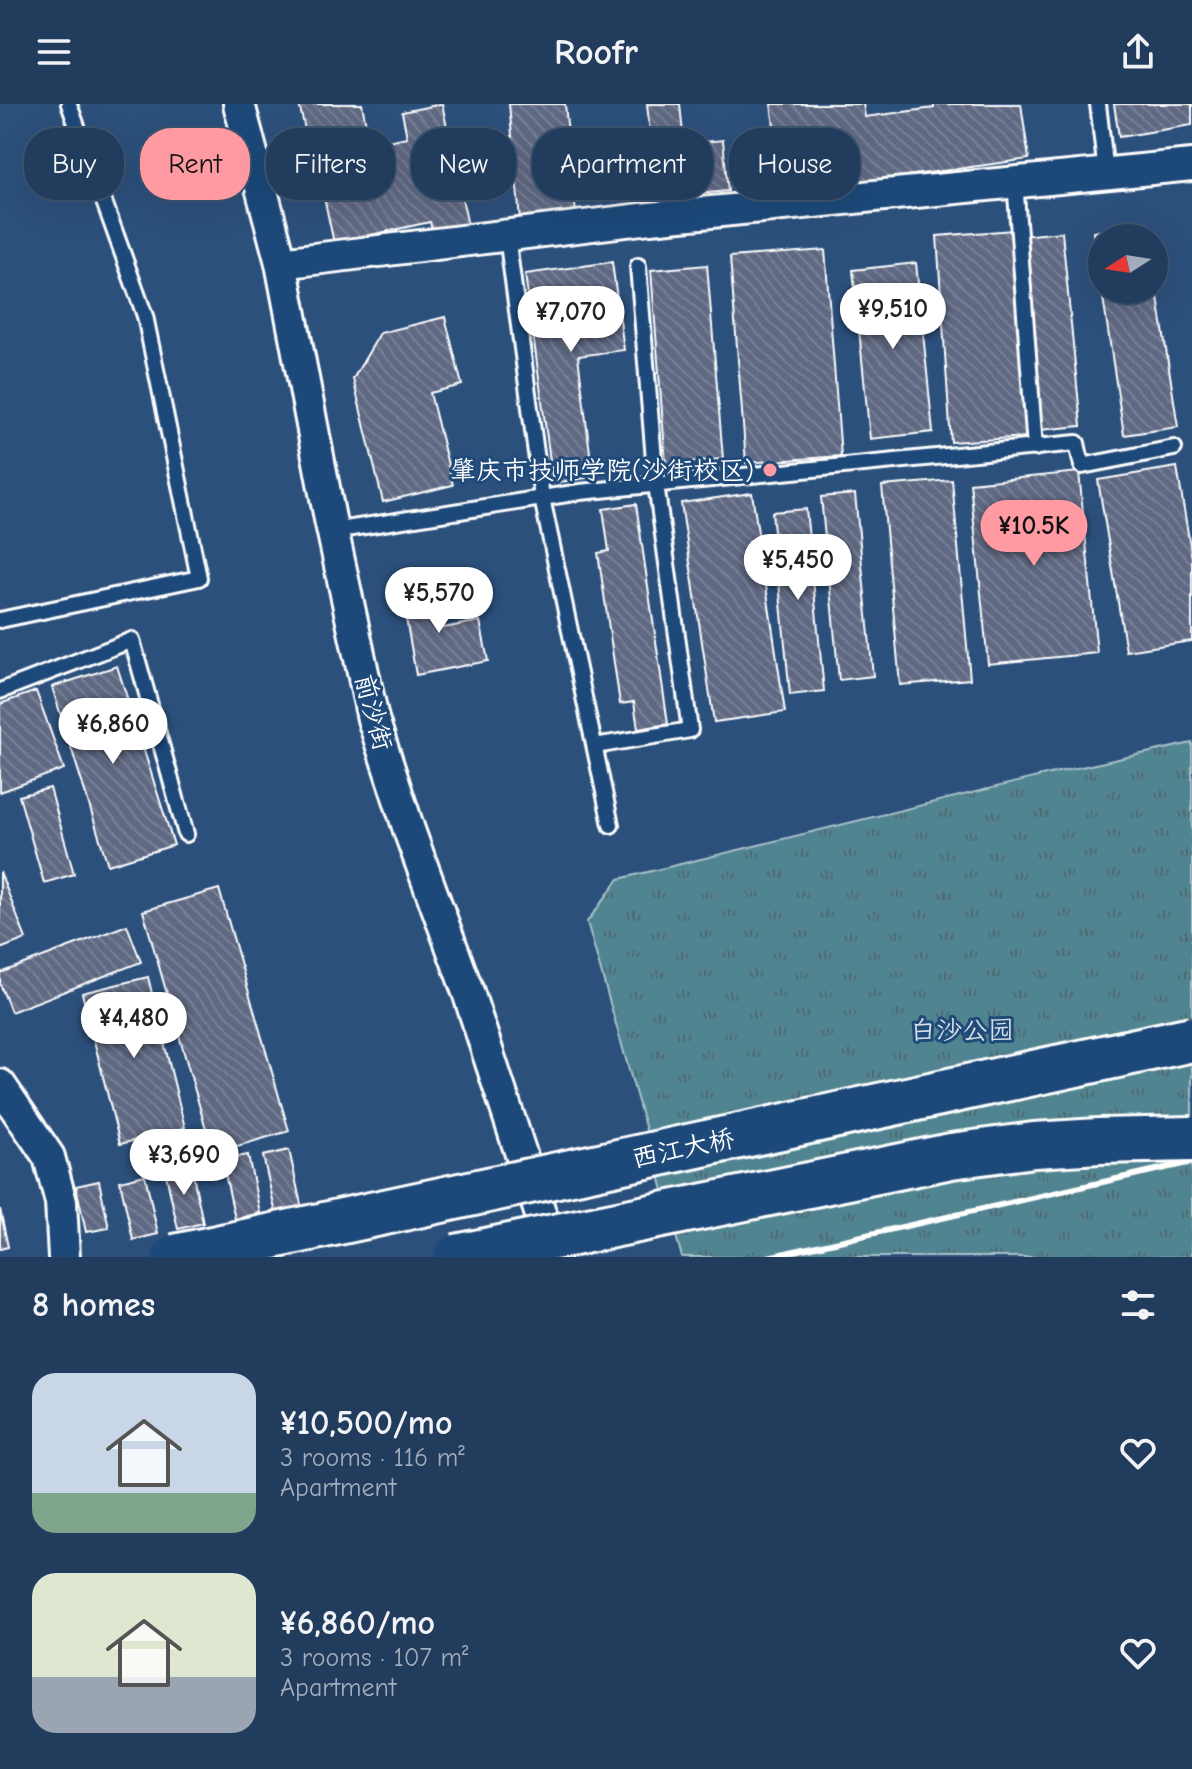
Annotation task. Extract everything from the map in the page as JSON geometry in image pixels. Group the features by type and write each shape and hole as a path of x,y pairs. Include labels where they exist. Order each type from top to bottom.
{"main road":[{"name":"西江大桥","path":"175,1257 1192,1039"},
{"path":"456,1257 951,1156 1034,1145 1192,1139"}],"street":[{"name":"前沙街","path":"239,104 281,263 373,719 410,833 468,992 554,1257"},
{"path":"281,263 650,218 1192,165"},
{"path":"0,1085 49,1157 61,1202 64,1257"}],"lane":[{"path":"0,620 199,578 145,316 69,104"},
{"path":"1098,104 1106,173"},
{"path":"1015,181 1035,448"},
{"path":"507,236 542,498 611,825"},
{"path":"595,746 690,730 656,484 638,266"},
{"path":"333,531 542,498 656,484 1077,443 1082,466 1174,448"},
{"path":"0,691 132,640 186,834"}],"green space":[{"name":"白沙公园","path":"1192,743 1192,1257 682,1257 587,922 619,879 1058,772"}],"building":[{"path":"299,104 362,104 366,125 305,128"},
{"path":"442,104 447,128 411,128 411,200 462,200 468,226 433,233 430,222 334,243 325,200 395,200 395,139 407,137 402,112"},
{"path":"509,104 565,104 567,128 532,128 532,200 575,200 576,214 520,219 516,128 511,128"},
{"path":"647,104 680,104 682,128 650,128"},
{"path":"771,104 863,104 865,117 934,108 934,104 1021,104 1029,159 860,182 860,128 774,128"},
{"path":"1114,104 1192,104 1192,125 1119,137"},
{"path":"723,140 728,191 713,192 713,141"},
{"path":"1013,230 1028,437 951,442 937,236"},
{"path":"1062,232 1081,426 1040,430 1022,236"},
{"path":"825,250 841,456 746,463 730,257"},
{"path":"612,262 624,350 578,356 593,477 553,483 525,274"},
{"path":"916,263 933,432 870,439 853,270"},
{"path":"707,265 723,459 666,464 651,270"},
{"path":"1104,304 1159,304 1178,427 1124,435"},
{"path":"445,317 462,385 430,393 453,485 383,502 353,379 380,333"},
{"path":"1177,467 1192,558 1192,641 1126,651 1098,480"},
{"path":"1079,472 1097,653 988,664 970,483"},
{"path":"952,480 970,679 900,685 882,486"},
{"path":"752,493 785,712 714,722 681,503"},
{"path":"855,494 873,676 839,680 821,497"},
{"path":"636,504 668,724 638,729 634,702 620,704 598,553 609,551 603,509"},
{"path":"806,509 824,691 790,695 772,512"},
{"path":"434,584 443,628 480,621 488,661 416,675 401,590"},
{"path":"117,666 174,845 108,865 52,687"},
{"path":"36,691 64,769 0,792 0,704"},
{"path":"50,788 74,874 44,883 19,796"},
{"path":"0,872 26,939 0,949"},
{"path":"219,889 289,1131 213,1153 143,911"},
{"path":"127,925 141,962 11,1012 0,984 0,973"},
{"path":"148,977 185,1128 120,1144 82,993"},
{"path":"289,1150 302,1209 276,1214 263,1156"},
{"path":"248,1155 260,1213 235,1219 222,1160"},
{"path":"191,1165 203,1223 178,1229 165,1170"},
{"path":"145,1175 158,1234 133,1240 120,1181"},
{"path":"99,1181 109,1228 86,1232 76,1186"},
{"path":"0,1209 8,1247 0,1249"}],"railway":[{"path":"768,1257 1192,1162"}],"place":[{"name":"肇庆市技师学院(沙街校区)","path":"770,470"}]}
